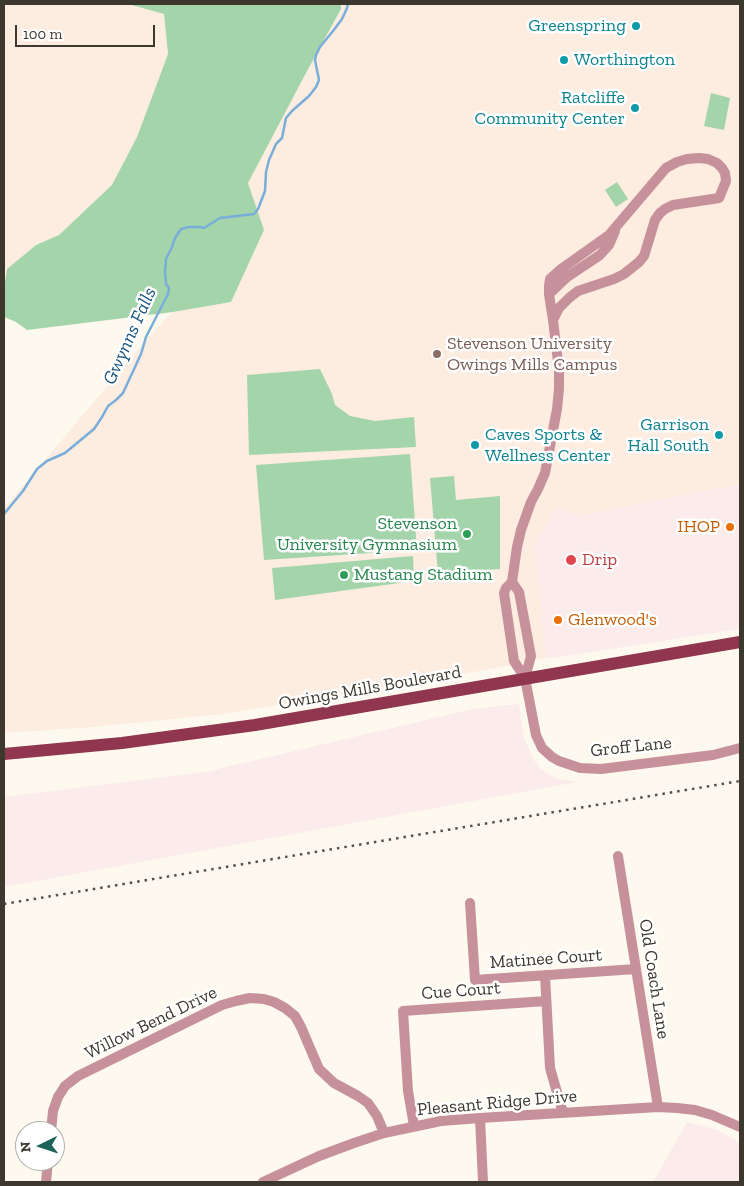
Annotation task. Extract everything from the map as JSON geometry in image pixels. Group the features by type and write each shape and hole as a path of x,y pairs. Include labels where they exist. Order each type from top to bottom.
{"main road":[{"name":"Owings Mills Boulevard","path":"4,754 112,744 219,731 740,642"}],"street":[{"path":"525,678 514,660 504,594 506,588 512,582 521,530 531,502 545,473 557,408 559,370 548,286 550,279 609,235 666,168 676,162 699,158 708,159 717,163 722,168 726,180 719,198 673,205 665,209 655,220 644,256 639,262 624,274 578,292 569,298 553,320"},
{"path":"512,582 519,592 531,656 525,678"},
{"path":"507,616 523,614"},
{"name":"Groff Lane","path":"525,678 539,741 552,757 573,766 587,769 602,769 713,755 740,748"},
{"name":"Old Coach Lane","path":"618,856 658,1107"},
{"name":"Matinee Court","path":"470,903 475,980 636,969"},
{"path":"544,975 550,1068 563,1113"},
{"name":"Willow Bend Drive","path":"52,1121 58,1097 66,1086 78,1076 222,1005 250,998 274,1002 295,1016 320,1069 334,1083 358,1096 368,1104 377,1116 384,1133"},
{"name":"Cue Court","path":"414,1126 408,1091 403,1011 546,1001"},
{"name":"Pleasant Ridge Drive","path":"263,1182 354,1142 414,1126 441,1122 658,1107 695,1110 740,1127"},
{"path":"480,1118 483,1182"}],"shaded area":[{"path":"4,4 128,4 164,14 168,54 137,137 112,186 59,235 36,245 7,269 4,289"},
{"name":"Stevenson University Owings Mills Campus","path":"341,4 740,4 740,484 578,516 556,507 534,545 546,658 433,680 223,714 93,727 4,733 4,508 154,331 173,312 231,302 264,230 248,183 341,9"},
{"path":"740,484 740,629 546,658 534,545 557,506 578,516"},
{"path":"519,704 524,738 533,759 541,769 555,778 577,782 4,887 4,797 205,772 473,709"},
{"path":"687,1122 718,1130 740,1143 740,1182 653,1182"}],"green space":[{"path":"128,4 341,4 341,9 248,183 264,230 231,302 173,312 27,330 16,322 4,317 4,289 7,269 36,245 59,235 112,185 137,137 168,54 164,14"},
{"path":"711,93 730,98 724,130 704,126"},
{"path":"617,182 628,199 616,207 605,190"},
{"path":"320,369 335,405 350,416 375,421 414,417 416,447 249,455 247,375"},
{"path":"410,454 417,550 264,560 256,465"},
{"name":"Stevenson University Gymnasium","path":"454,476 456,500 500,496 500,569 438,574 430,478"},
{"name":"Mustang Stadium","path":"413,556 414,581 275,600 272,568"}],"waterway":[{"name":"Gwynns Falls","path":"4,514 23,491 37,469 47,461 65,453 94,429 108,406 123,393 141,354 146,337 168,294 169,288 166,284 165,272 166,259 181,229 189,227 204,228 220,218 254,214 258,209 265,191 269,160 276,144 282,138 286,118 316,87 319,80 315,60 316,55 342,19 348,4"}],"railway":[{"path":"4,904 740,781"}],"place":[{"name":"Greenspring","path":"636,26"},
{"name":"Worthington","path":"564,60"},
{"name":"Ratcliffe Community Center","path":"635,108"},
{"name":"Stevenson University Owings Mills Campus","path":"437,354"},
{"name":"Garrison Hall South","path":"719,435"},
{"name":"Caves Sports & Wellness Center","path":"475,445"},
{"name":"IHOP","path":"730,527"},
{"name":"Stevenson University Gymnasium","path":"467,534"},
{"name":"Drip","path":"571,560"},
{"name":"Mustang Stadium","path":"344,575"},
{"name":"Glenwood's","path":"558,620"}]}
